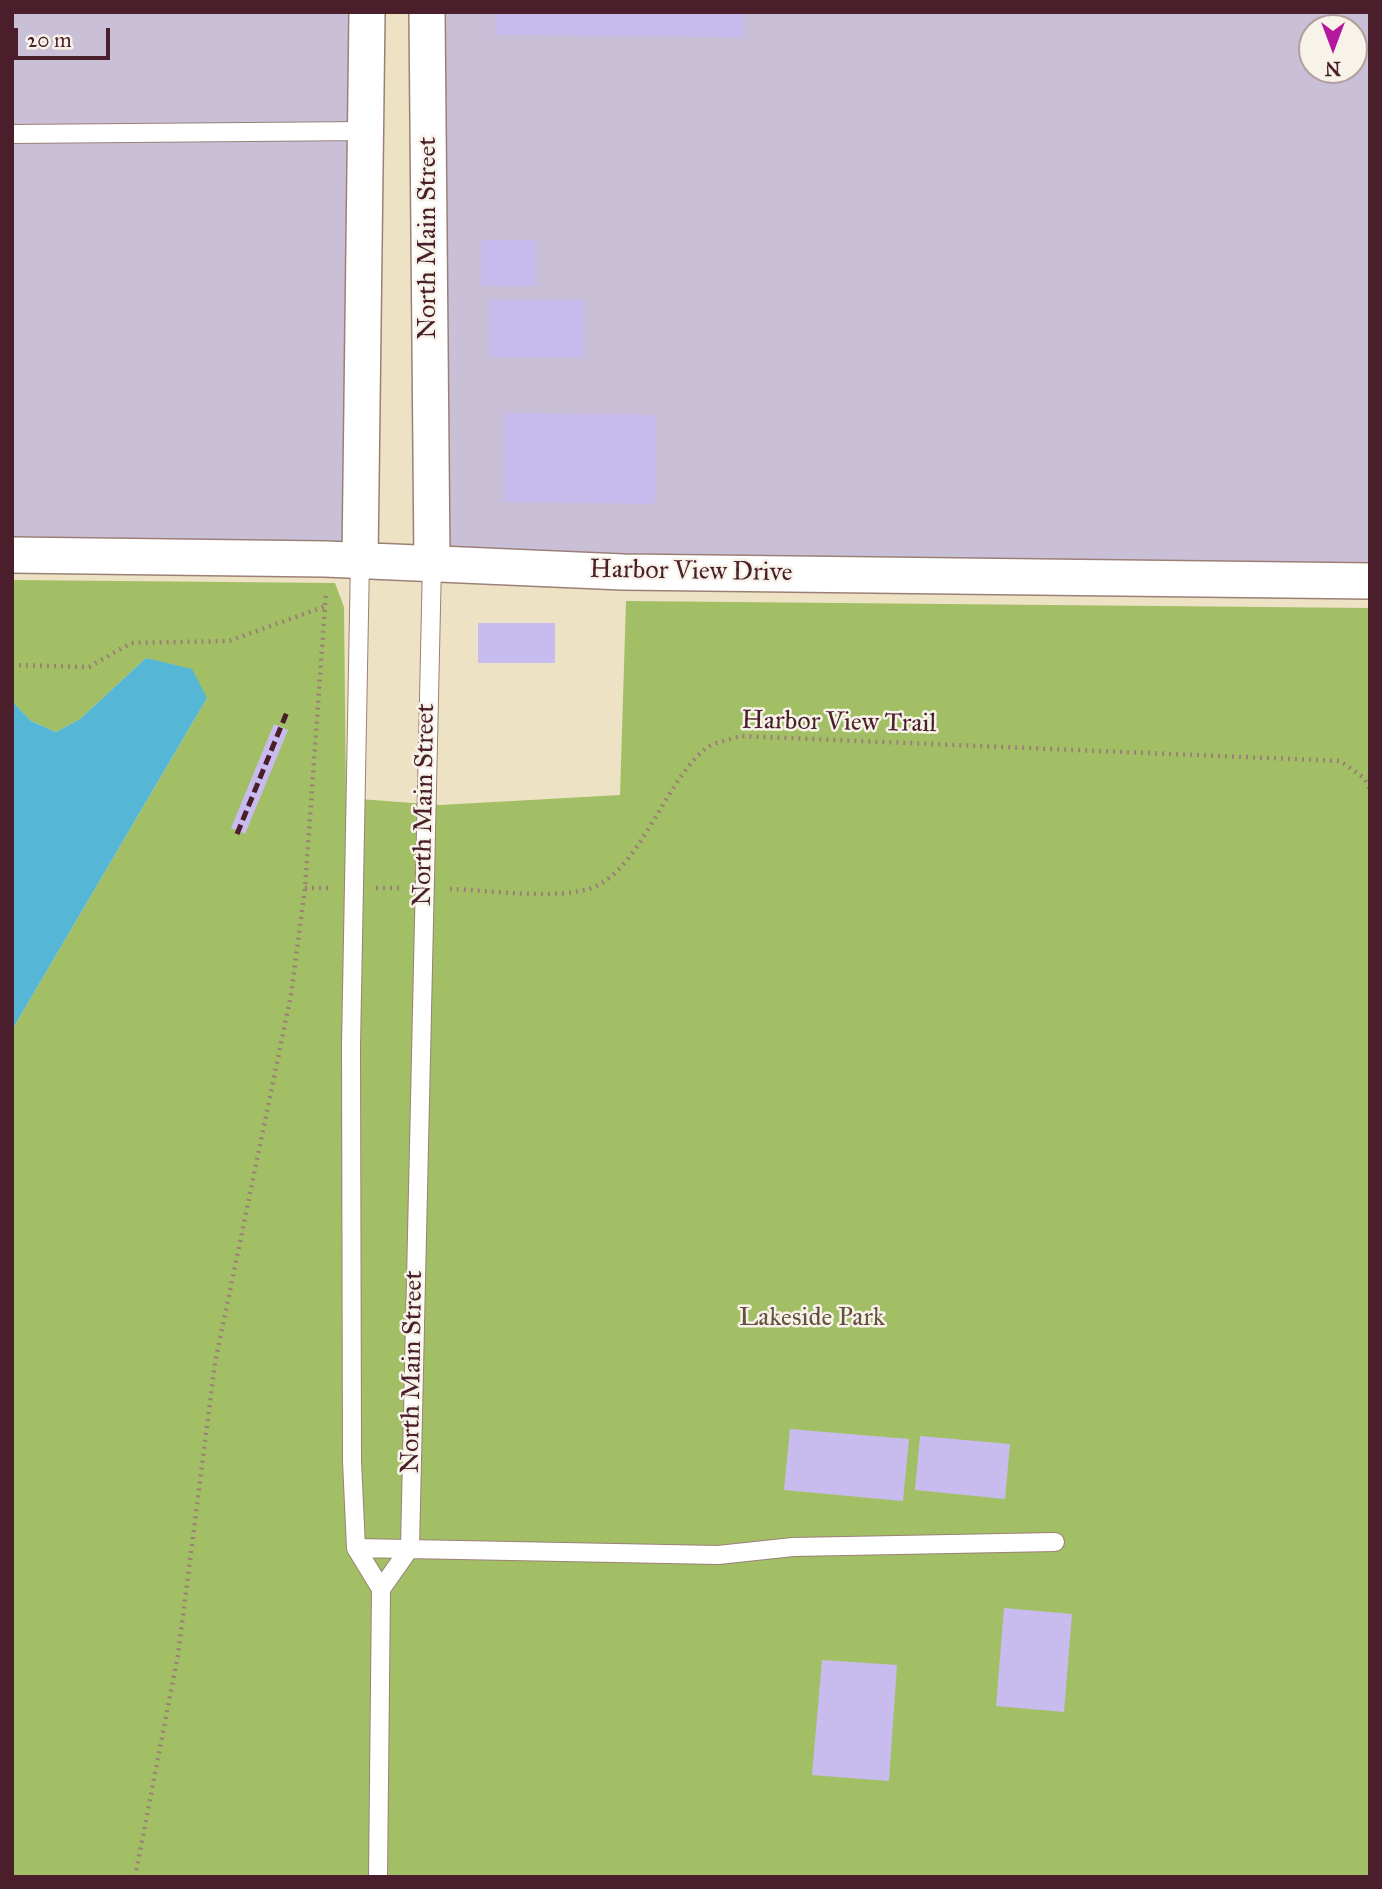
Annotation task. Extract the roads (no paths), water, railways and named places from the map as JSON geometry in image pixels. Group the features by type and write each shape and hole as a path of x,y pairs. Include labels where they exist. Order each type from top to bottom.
{"street":[{"path":"360,561 368,12"},
{"name":"North Main Street","path":"427,12 432,563"},
{"name":"Harbor View Drive","path":"12,555 432,563 623,572 1370,581"}],"lane":[{"path":"12,134 366,131"},
{"path":"360,561 351,1046 352,1461 356,1548 381,1588 378,1877"},
{"name":"North Main Street","path":"410,1548 432,563"},
{"path":"356,1548 718,1555 806,1546 1055,1542"},
{"path":"381,1588 410,1548"}],"water":[{"path":"146,658 192,669 207,698 12,1030 12,701 31,721 56,732 80,719"}],"railway":[{"path":"237,834 287,712"}],"park label":[{"name":"Lakeside Park","path":"812,1319"}]}
